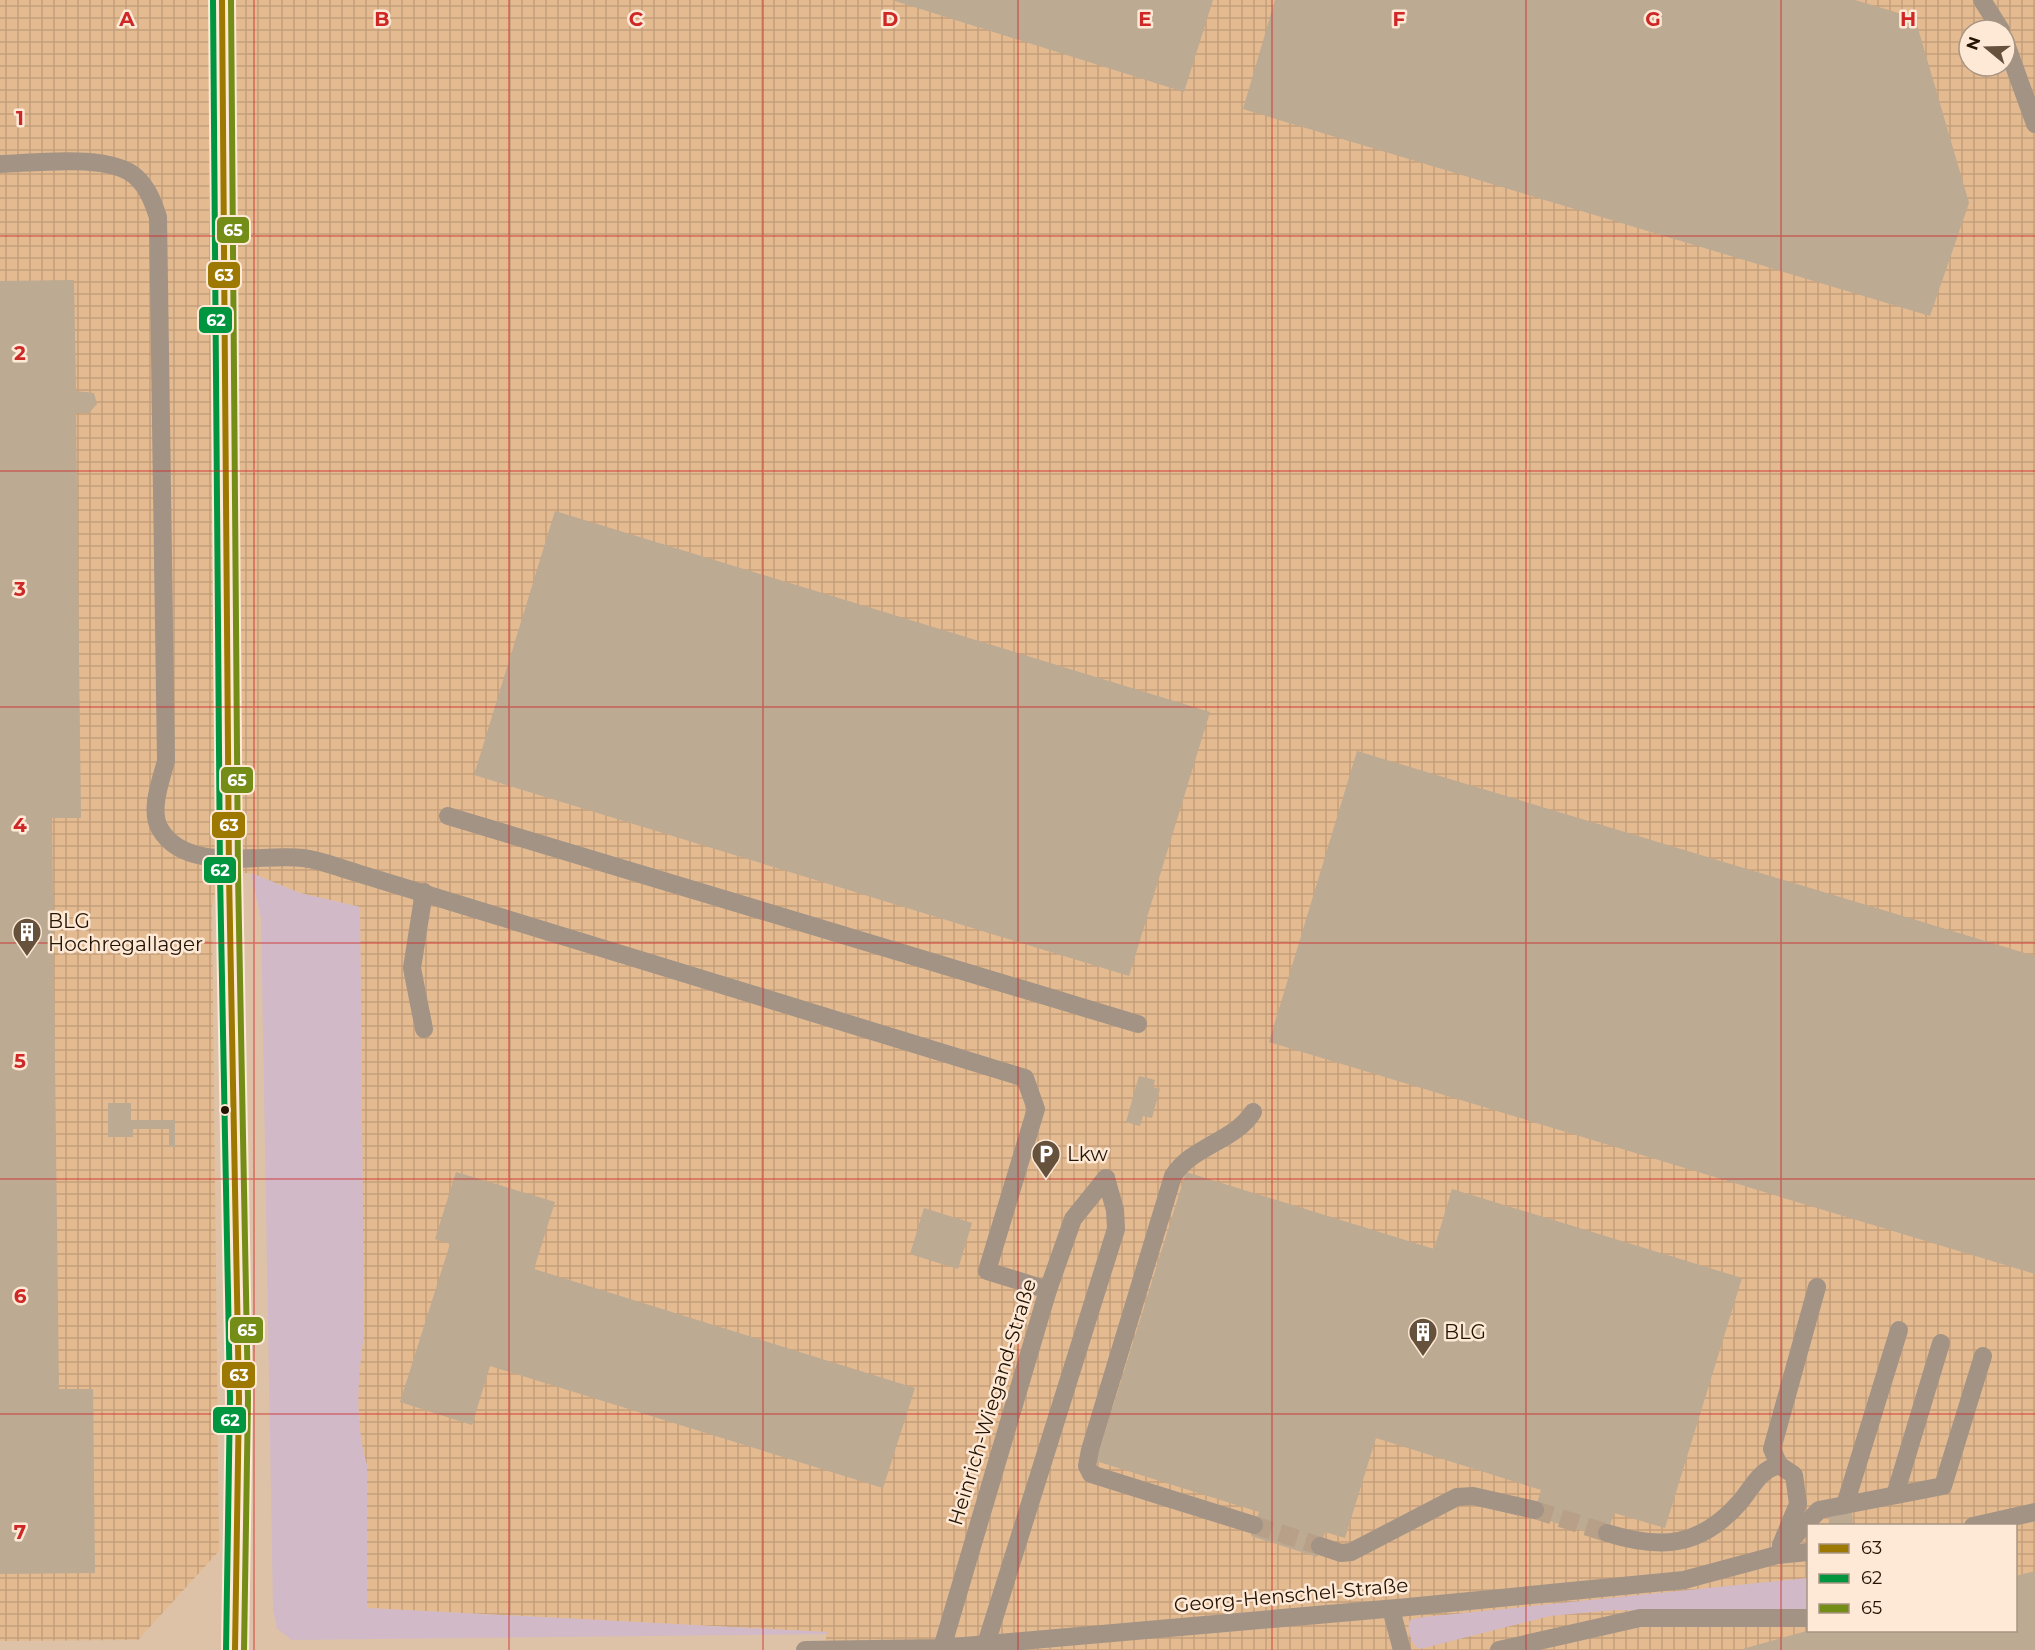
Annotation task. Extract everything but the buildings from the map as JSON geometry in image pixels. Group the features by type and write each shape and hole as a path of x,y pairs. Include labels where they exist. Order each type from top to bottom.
{"street":[{"path":"222,0 229,874 239,1398 235,1650"},
{"path":"1982,0 1993,18"},
{"path":"2017,74 2035,124"},
{"path":"0,164 95,162 118,166 136,177 152,197 158,217 166,761 156,805 159,828 172,843 201,858 304,858 424,892 1025,1078 1036,1109 987,1271 1048,1290"},
{"path":"448,816 1138,1024"},
{"path":"424,892 412,968 424,1029"},
{"path":"1253,1112 1246,1123 1180,1164 1173,1176 1087,1466 1091,1474 1254,1526"},
{"name":"Heinrich-Wiegand-Straße","path":"942,1648 1048,1290 1073,1219 1106,1178 1115,1210 1116,1229 986,1644"},
{"path":"1777,1555 1797,1504 1794,1474 1779,1465 1772,1449 1818,1287"},
{"path":"1845,1505 1899,1330"},
{"path":"1895,1495 1941,1343"},
{"path":"1777,1555 1819,1510 1943,1485 1983,1356"},
{"path":"1607,1533 1640,1543 1665,1544 1690,1538 1716,1526 1741,1502 1758,1476 1766,1469 1779,1465"},
{"path":"1320,1546 1341,1553 1351,1552 1457,1497 1473,1496 1535,1510"},
{"path":"1981,1524 2035,1512"},
{"name":"Georg-Henschel-Straße","path":"805,1650 942,1648 1391,1609 1684,1580 1777,1555 1807,1552"},
{"path":"1391,1609 1402,1650"},
{"path":"1499,1650 1640,1618 1807,1618"}],"shaded area":[{"path":"0,0 2035,0 2035,1650 826,1650 826,1632 367,1608 367,1466 361,1443 357,1387 364,1333 360,907 300,893 251,873 219,874 212,907 219,1551 138,1640 0,1641"},
{"path":"251,873 300,893 360,907 364,1333 358,1399 360,1432 367,1465 367,1608 827,1632 827,1634 292,1640 277,1629 273,1609 261,918"},
{"path":"1807,1578 1807,1615 1615,1610 1550,1616 1420,1649 1412,1640 1409,1624 1410,1620"}],"tunnel":[{"path":"1535,1510 1607,1533"},
{"path":"1254,1525 1320,1546"}],"transit line":[{"name":"62","path":"213,0 220,874 230,1398 226,1650"},
{"name":"63","path":"222,0 229,874 239,1398 235,1650"},
{"name":"65","path":"231,0 238,874 248,1398 244,1650"}],"place":[{"name":"BLG Hochregallager","path":"27,958"},
{"name":"Lkw","path":"1046,1180"},
{"name":"BLG","path":"1423,1358"}]}
